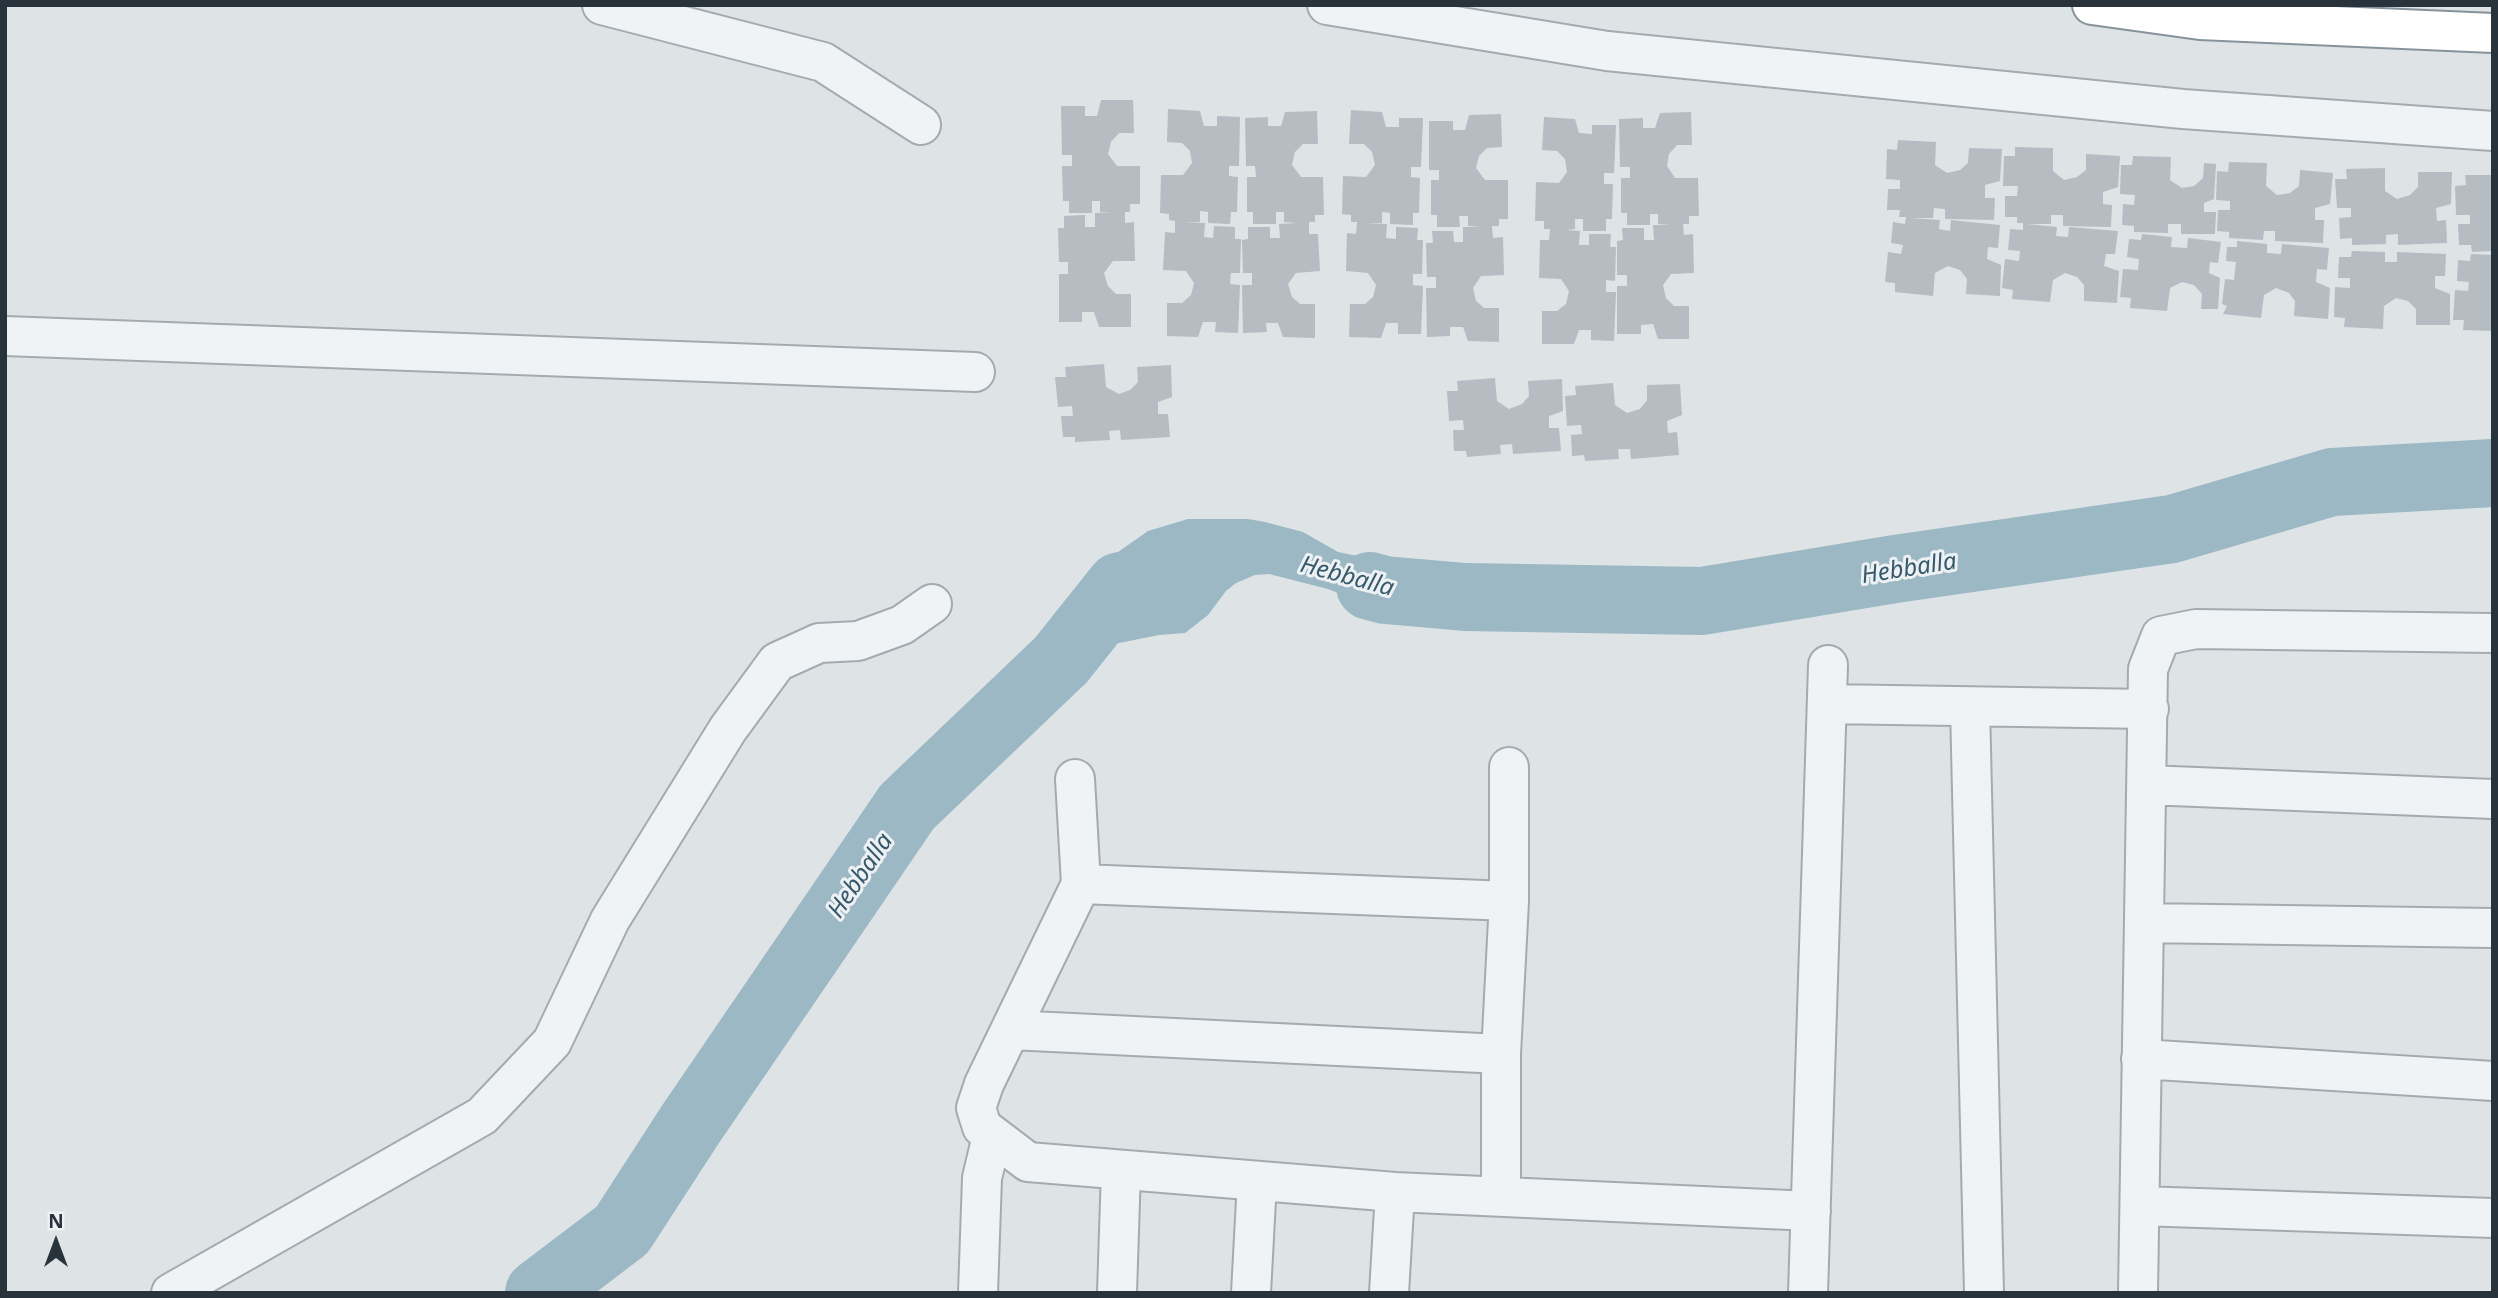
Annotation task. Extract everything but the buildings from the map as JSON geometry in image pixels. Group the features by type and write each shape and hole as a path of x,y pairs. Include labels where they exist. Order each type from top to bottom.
{"highway":[{"path":"2092,5 2200,20 2493,33"}],"street":[{"path":"602,5 822,62 921,125"},
{"path":"1327,5 1607,51 2183,109 2493,131"},
{"path":"5,336 975,372"},
{"path":"171,1293 482,1116 552,1042 610,920 728,729 777,662 820,643 858,641 902,625 932,604"},
{"path":"2138,1293 2148,669 2161,636 2196,629 2493,633"},
{"path":"1808,1293 1828,665"},
{"path":"1827,704 2149,709"},
{"path":"1970,707 1984,1293"},
{"path":"1501,1196 1501,1054 1509,901 1509,767"},
{"path":"1075,779 1081,884 984,1084 976,1108 982,1128 1028,1162 1395,1192 1811,1211"},
{"path":"2147,785 2493,799"},
{"path":"1081,884 1509,901"},
{"path":"2145,923 2493,928"},
{"path":"1010,1030 1501,1054"},
{"path":"2141,1059 2493,1081"},
{"path":"978,1293 982,1178 992,1136"},
{"path":"1117,1293 1121,1170"},
{"path":"1251,1293 1257,1181"},
{"path":"1389,1293 1395,1192"},
{"path":"2140,1206 2493,1218"}],"water":[{"path":"1188,519 1248,519 1265,522 1303,532 1338,552 1396,564 1422,564 1444,574 1465,597 1459,615 1445,620 1398,620 1328,589 1269,574 1255,575 1236,583 1226,591 1208,615 1185,633 1159,635 1094,648 1074,658 1061,660 1051,646 1060,629 1090,601 1118,552 1148,531"}],"waterway":[{"name":"Hebballa","path":"1370,586 1385,590 1465,597 1702,601 1895,569 2172,529 2332,482 2493,473"},
{"name":"Hebballa","path":"539,1293 622,1230 690,1125 907,807 1061,660 1120,586"}]}
